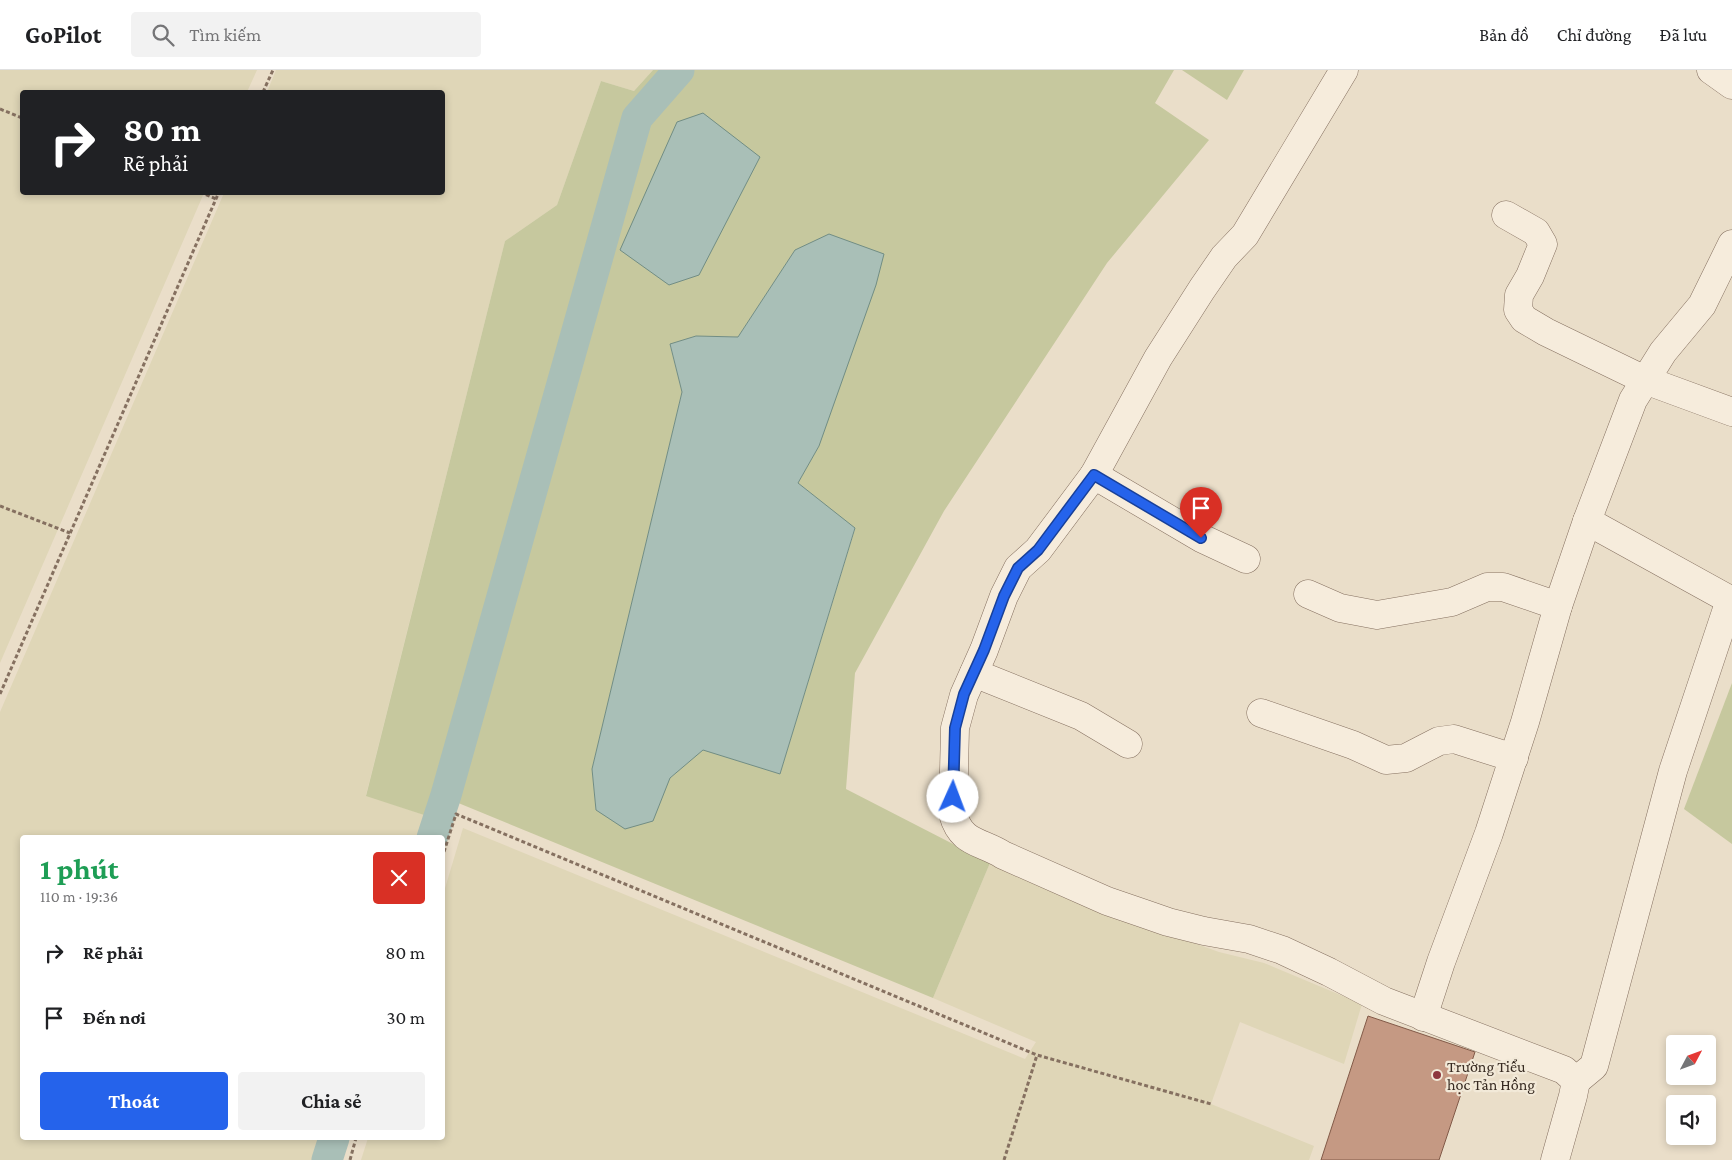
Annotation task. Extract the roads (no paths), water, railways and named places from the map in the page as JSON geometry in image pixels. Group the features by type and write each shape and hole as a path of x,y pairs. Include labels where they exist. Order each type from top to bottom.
{"street":[{"path":"1344,70 1245,235 1218,265 1163,351 1094,475 1038,550 1018,568 1004,596 964,694 955,728 953,814 955,822 964,836 973,842 992,848 1003,855 1107,901 1168,922 1249,939 1282,950 1384,1001 1564,1070 1576,1081"},
{"path":"1506,215 1536,232 1543,244 1530,276 1519,295 1518,310 1524,319 1546,332 1645,380 1732,412"},
{"path":"1423,1017 1514,758 1558,606 1587,521 1633,400 1663,352 1702,305 1732,244"},
{"path":"1094,475 1201,538 1246,559"},
{"path":"1555,1160 1576,1081 1594,1066 1673,771 1731,601 1587,521"},
{"path":"1308,594 1340,608 1377,615 1452,602 1487,587 1503,586 1558,606"},
{"path":"974,673 1081,716 1128,744"},
{"path":"1261,713 1353,745 1386,760 1406,758 1439,741 1454,740 1514,758"}],"water":[{"path":"703,113 760,157 699,275 669,285 620,250 677,122"},
{"path":"829,234 884,254 876,285 819,446 798,483 855,528 780,774 703,750 670,778 653,821 625,829 596,810 592,769 682,392 670,344 696,336 738,337 795,250"}],"waterway":[{"path":"433,835 446,795 637,118 679,70"},
{"path":"327,1160 333,1140"}],"place":[{"name":"Trường Tiểu học Tản Hồng","path":"1437,1075"}]}
